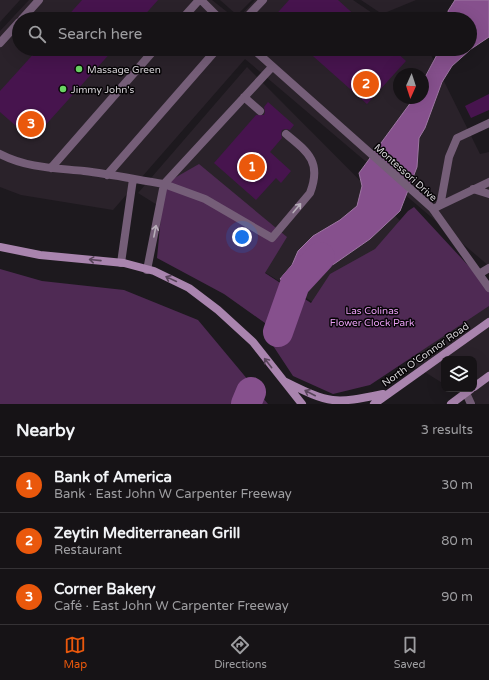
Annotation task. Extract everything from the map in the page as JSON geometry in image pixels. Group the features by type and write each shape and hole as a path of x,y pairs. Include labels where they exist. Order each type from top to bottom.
{"main road":[{"path":"0,247 40,255 121,262 147,270 189,288 218,310 253,342 302,404"},
{"name":"North O'Connor Road","path":"374,404 387,393 489,322"},
{"path":"477,385 489,376"},
{"path":"282,380 324,401 336,403 357,402 387,393"},
{"path":"451,404 467,392"}],"lane":[{"path":"28,12 39,0"},
{"path":"189,12 200,0 213,12"},
{"path":"252,12 263,0"},
{"path":"0,43 12,30"},
{"path":"51,168 150,56"},
{"path":"107,175 211,56"},
{"name":"Montessori Drive","path":"261,56 361,145 433,206 489,288"},
{"path":"147,270 164,184 272,66"},
{"path":"244,97 260,111"},
{"path":"433,206 449,157 457,138 489,123"},
{"path":"0,154 18,162 164,184 205,199 272,238 310,193 315,173 313,161 305,150 286,134"},
{"path":"121,262 133,179"},
{"path":"433,206 489,182"},
{"path":"473,189 489,194"},
{"path":"479,274 489,268"},
{"path":"468,392 471,404"}],"shaded area":[{"path":"0,0 20,0 0,22"},
{"path":"29,0 212,0 227,12 18,12"},
{"path":"220,0 252,0 240,12 234,12"},
{"path":"255,0 353,0 371,12 244,12"},
{"path":"361,0 416,0 387,12 379,12"},
{"path":"455,0 489,0 489,37 477,45 477,12 448,12"},
{"path":"12,18 12,56 431,56 480,154 489,152 489,266 245,59 113,210 21,195 0,187 0,31"},
{"path":"436,56 463,56 452,66 442,82 425,128 419,138 417,167 400,211 370,239 334,264 317,272 304,294 280,279 292,265 298,251 313,236 340,220 357,206 362,186 359,173 410,104 429,104 429,70"},
{"path":"247,67 458,279 489,284 489,404 476,404 457,392 477,392 477,356 441,356 441,382 138,193"}],"green space":[{"name":"Las Colinas Flower Clock Park","path":"199,164 287,237 265,273 311,303 330,274 375,249 408,211 414,207 489,288 489,306 370,385 333,394 293,376 266,335 265,323 224,294 157,258 164,184"},
{"path":"0,269 42,281 124,290 198,320 268,404 0,404"}],"building":[{"path":"82,0 158,0 147,12 71,12"},
{"path":"289,0 338,0 351,12 278,12"},
{"path":"32,56 108,56 32,140 0,112 0,91"},
{"path":"313,56 401,56 406,61 400,68 393,68 393,75 367,104"},
{"path":"489,94 489,110 471,118 465,106"},
{"path":"268,102 294,125 290,130 282,130 282,138 270,152 291,171 281,183 276,178 256,200 214,163 256,115 264,115 264,107"}],"waterway":[{"path":"278,332 295,284 320,257"},
{"path":"246,404 251,392"}],"place":[{"name":"Massage Green","path":"79,69"},
{"name":"Zeytin Mediterranean Grill","path":"366,84"},
{"name":"Jimmy John's","path":"63,89"},
{"name":"Corner Bakery","path":"31,124"},
{"name":"Bank of America","path":"252,167"}]}
